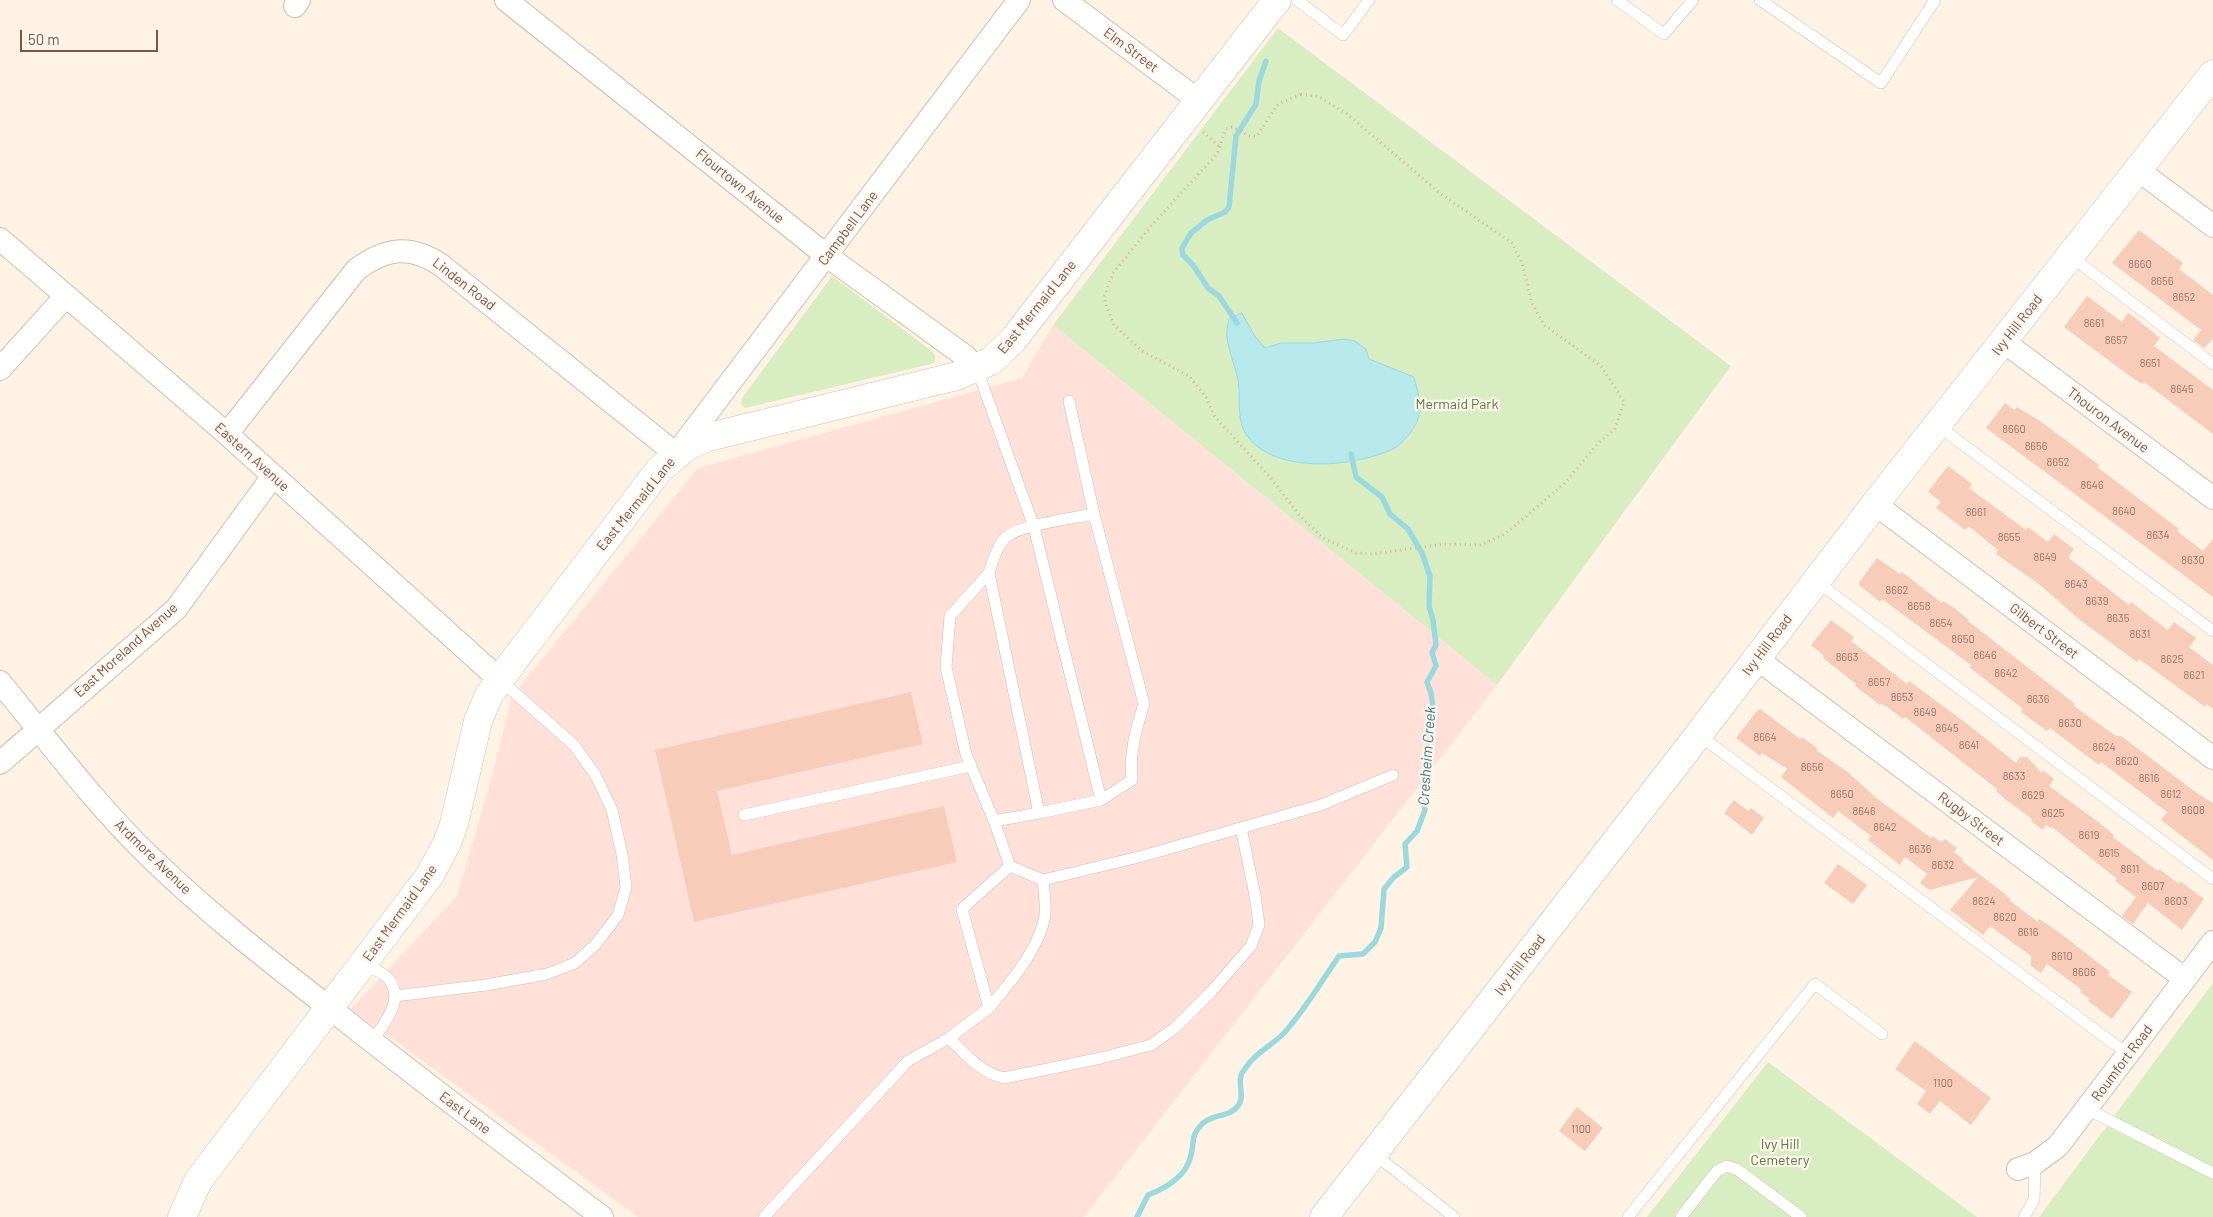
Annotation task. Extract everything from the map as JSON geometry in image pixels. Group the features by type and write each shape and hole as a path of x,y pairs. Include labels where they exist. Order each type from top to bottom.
{"main road":[{"name":"East Mermaid Lane","path":"182,1217 198,1181 416,895 440,859 454,824 478,721 486,702 499,679 659,470 676,454 694,443 721,434 928,384 977,369 1000,354 1014,340 1197,113 1277,0"},
{"name":"Ivy Hill Road","path":"1324,1217 1699,735 1875,504 2213,74"}],"street":[{"name":"Flourtown Avenue","path":"506,0 827,256 965,356 977,369"},
{"name":"Campbell Lane","path":"676,454 1018,0"},
{"name":"Elm Street","path":"1064,0 1197,113"},
{"path":"2138,170 2213,226"},
{"name":"Eastern Avenue","path":"0,239 227,434 499,679"},
{"name":"Linden Road","path":"227,434 356,270 379,256 392,251 406,250 429,257 441,265 676,454"},
{"path":"0,369 66,296"},
{"name":"Thouron Avenue","path":"2004,342 2213,498"},
{"name":"East Moreland Avenue","path":"0,763 176,609 274,476"},
{"name":"Gilbert Street","path":"1875,504 2213,758"},
{"name":"Rugby Street","path":"1757,659 2186,979"},
{"name":"Ardmore Avenue","path":"0,682 97,801 150,858 241,939 329,1008"},
{"name":"Roumfort Road","path":"2026,1166 2058,1146 2213,942"},
{"name":"East Lane","path":"329,1008 602,1217"}],"lane":[{"path":"1297,0 1343,35 1369,0"},
{"path":"1617,0 1664,34 1693,0"},
{"path":"1760,0 1881,83 1935,0"},
{"path":"2070,256 2213,364"},
{"path":"977,369 1034,526 1101,800"},
{"path":"994,821 1038,814 1101,800 1132,780 1130,764 1135,734 1144,704 1094,514 1068,401"},
{"path":"1937,425 2213,631"},
{"path":"1094,514 1019,530 1005,538 995,553 989,573 950,616 946,666 966,754 994,821 1010,866 1043,880 1139,857 1321,805 1393,775"},
{"path":"989,573 1038,814"},
{"path":"1816,581 2213,879"},
{"path":"395,996 486,985 547,974 575,963 596,944 618,915 626,888 622,854 612,810 596,776 574,745 499,679"},
{"path":"1699,735 2128,1055"},
{"path":"744,815 971,766"},
{"path":"949,1038 976,1065 990,1074 1004,1078 1101,1058 1151,1045 1175,1028 1211,992 1251,946 1259,924 1256,895 1241,828"},
{"path":"989,1008 962,909 1010,866"},
{"path":"764,1217 908,1061 949,1038 989,1008 1011,982 1031,952 1045,916 1043,880"},
{"path":"364,964 387,977 393,986 395,996 393,1010 372,1042"},
{"path":"1628,1217 1815,984 1882,1034"},
{"path":"2087,1109 2213,1172"},
{"path":"1373,1153 1454,1217"},
{"path":"1681,1217 1717,1171 1727,1166 1738,1170 1801,1217"},
{"path":"2024,1217 2034,1200 2026,1166"}],"path":[{"path":"1301,94 1319,97 1347,114 1440,194 1512,243 1522,263 1532,303 1544,325 1601,366 1624,402 1615,429 1600,441 1564,484 1505,534 1481,545 1444,544 1373,554 1356,553 1323,538 1298,515 1270,478 1215,417 1206,397 1189,376 1142,351 1114,325 1104,298 1113,273 1151,226 1217,154 1220,147 1226,130 1232,127 1250,136 1257,136 1278,104 1301,94"},
{"path":"1197,113 1220,147"}],"shaded area":[{"path":"1053,325 1497,685 1084,1217 638,1217 351,1009 457,896 492,776 512,696 698,468 1022,378"}],"green space":[{"name":"Mermaid Park","path":"1278,28 1731,366 1497,685 1053,325"},
{"path":"832,276 933,352 935,361 931,364 745,408 741,404 742,398"},
{"path":"2213,983 2213,1217 2039,1217"},
{"name":"Ivy Hill Cemetery","path":"1768,1062 1977,1217 1647,1217"}],"water":[{"path":"1242,313 1254,335 1265,348 1281,343 1313,343 1344,339 1355,341 1366,349 1369,359 1414,377 1420,411 1413,429 1395,448 1379,455 1339,463 1297,462 1278,457 1261,449 1248,437 1242,426 1238,382 1227,337 1229,319"}],"building":[{"path":"2139,230 2183,263 2179,269 2213,295 2213,339 2204,348 2193,340 2201,330 2112,263"},
{"path":"2087,296 2122,322 2128,313 2139,321 2160,338 2154,346 2213,390 2213,434 2144,382 2142,384 2127,374 2064,327"},
{"path":"2005,403 2014,410 2017,407 2040,421 2099,465 2097,467 2179,529 2177,531 2203,551 2213,539 2213,597 1986,428"},
{"path":"1948,466 1972,484 1969,488 2026,530 2028,527 2048,542 2054,534 2074,549 2069,556 2070,559 2129,605 2131,602 2168,630 2174,622 2196,638 2189,647 2213,665 2213,709 2207,704 2205,707 2139,659 2137,662 2080,620 2040,585 1996,554 1998,550 1971,528 1967,527 1965,530 1936,508 1941,502 1928,492"},
{"path":"1877,558 1900,574 1902,572 1942,603 1943,601 1953,607 1968,621 2075,704 2074,706 2116,736 2121,736 2213,803 2213,860 2161,820 2167,812 2101,762 2099,765 2050,728 2047,731 2021,712 2023,709 1969,667 1971,665 1882,599 1880,602 1858,584"},
{"path":"1831,620 1854,637 1851,641 1907,684 1909,681 1966,723 2016,763 2020,757 2027,757 2042,773 2043,770 2054,779 2049,786 2101,824 2114,835 2113,837 2158,871 2159,869 2179,884 2180,881 2204,899 2182,930 2148,903 2133,924 2122,916 2136,897 2115,881 2117,879 2052,827 2050,828 2046,825 2043,830 2036,825 2031,821 2032,819 1996,791 1997,789 1905,717 1903,719 1887,707 1880,705 1823,658 1824,656 1811,645"},
{"path":"911,692 923,744 717,791 732,855 944,806 957,862 694,922 655,750"},
{"path":"1760,709 1800,739 1802,737 1818,749 1816,750 1849,773 1875,797 1931,838 1932,836 1942,842 1945,839 1957,848 1954,852 1963,859 1962,861 2005,894 2010,901 2037,921 2039,919 2056,930 2110,972 2108,975 2132,992 2112,1019 2088,1001 2090,999 2080,992 2082,990 2047,964 2041,973 2031,966 2031,956 1990,926 1983,935 1950,910 1978,877 1930,890 1920,883 1927,874 1905,857 1900,865 1868,840 1871,836 1838,811 1833,818 1781,777 1787,769 1762,753 1760,756 1736,738"},
{"path":"1734,800 1748,811 1751,808 1764,818 1752,835 1724,813"},
{"path":"1838,864 1867,885 1853,904 1824,883"},
{"path":"1915,1041 1991,1098 1971,1125 1940,1101 1930,1114 1917,1104 1926,1091 1895,1069"},
{"path":"1577,1107 1603,1128 1585,1151 1559,1131"}],"waterway":[{"name":"Cresheim Creek","path":"1237,323 1219,296 1208,288 1193,265 1183,255 1182,248 1191,233 1207,220 1225,212 1229,207 1236,136 1256,104 1259,81 1266,61"},
{"name":"Cresheim Creek","path":"1137,1217 1148,1195 1168,1185 1185,1169 1189,1162 1194,1136 1198,1128 1211,1118 1230,1112 1238,1106 1241,1099 1240,1080 1243,1071 1255,1057 1280,1037 1292,1024 1339,956 1363,954 1375,942 1381,928 1384,889 1393,878 1407,867 1405,844 1417,831 1425,810 1422,795 1433,707 1427,682 1436,666 1432,652 1436,645 1429,606 1430,576 1422,553 1408,529 1390,514 1382,497 1356,477 1351,454"}]}
